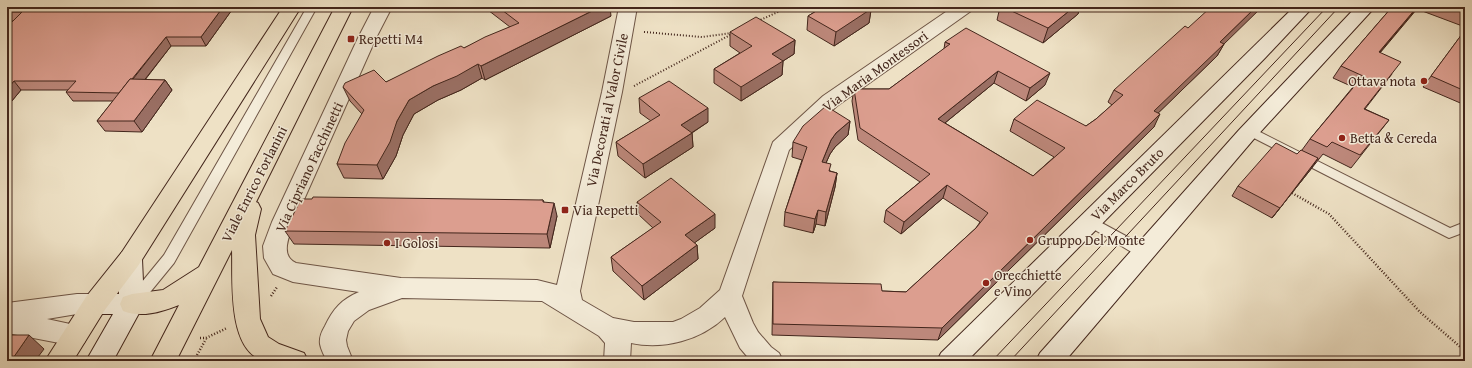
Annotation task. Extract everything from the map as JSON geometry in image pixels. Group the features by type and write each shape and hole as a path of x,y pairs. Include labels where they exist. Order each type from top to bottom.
{"main road":[{"path":"58,361 95,304 130,259 292,7"},
{"path":"332,30 337,7"},
{"name":"Viale Enrico Forlanini","path":"163,361 344,7"},
{"path":"270,153 246,222 243,235 247,319 254,338 259,345 270,352 295,361"},
{"path":"132,304 152,303 168,300 208,273"}],"street":[{"name":"Via Cipriano Facchinetti","path":"383,7 367,38 277,237 275,252 278,263 282,267 293,272 401,288 537,290 548,292 608,328"},
{"name":"Via Decorati al Valor Civile","path":"576,309 568,291 610,100 628,7"},
{"name":"Via Maria Montessori","path":"730,296 780,147 830,100 965,7"},
{"name":"Via Marco Bruto","path":"950,361 1304,7"},
{"path":"1049,361 1250,131 1366,7"},
{"path":"99,361 132,304 130,259"},
{"path":"340,361 333,343 333,335 338,321 350,309 363,301 373,296 401,288"},
{"path":"608,328 645,334 673,332 689,328 709,316 730,296 738,320 747,338 757,352 770,361"},
{"path":"7,314 77,304 132,304"},
{"path":"7,322 75,335"},
{"path":"608,328 619,342 617,361"}],"lane":[{"path":"132,304 169,259 312,7"},
{"path":"1250,131 1449,233 1465,227"},
{"path":"1089,221 1143,252"}],"path":[{"path":"755,23 789,7"},
{"path":"623,31 658,32 702,37 734,32 660,71 631,89"},
{"path":"1292,194 1329,214 1420,312 1465,351"},
{"path":"197,355 206,338 233,324"}],"building":[{"path":"7,7 223,7 201,37 166,37 119,93 66,92 76,81 14,81 7,89 7,27 22,12 7,12"},
{"path":"498,7 539,7 544,11 551,7 600,7 481,66 478,64 457,76 433,86 409,100 397,121 390,142 377,165 337,164 345,143 364,110 343,87 345,83 374,70 386,82 438,56 461,46 464,48 485,37 519,23"},
{"path":"823,7 867,7 871,9 836,32 808,16"},
{"path":"1003,7 1074,7 1048,28"},
{"path":"1211,7 1256,7 1220,42 1224,44 1154,111 1160,114 942,328 773,324 773,282 881,284 882,291 906,292 976,228 988,213 947,185 904,222 886,210 930,174 860,128 854,89 889,89 950,44 945,42 966,28 1050,73 1030,88 998,71 938,119 1033,176 1065,148 1014,119 1037,100 1086,126 1123,95 1114,90 1185,26 1188,28"},
{"path":"1392,7 1417,7 1379,52 1401,62 1364,109 1389,120 1360,155 1332,142 1327,147 1310,139 1363,76 1341,66"},
{"path":"1453,7 1465,7 1465,12"},
{"path":"756,17 795,40 772,54 783,61 741,87 714,69 752,46 730,32"},
{"path":"1465,30 1465,91 1431,76"},
{"path":"130,79 165,80 134,121 97,121"},
{"path":"669,81 708,108 681,125 692,133 643,164 616,142 660,115 639,98"},
{"path":"826,106 850,121 836,133 831,140 822,162 831,164 829,171 837,173 826,212 818,210 815,219 785,212 807,147 793,142 803,126"},
{"path":"1276,143 1297,154 1301,150 1318,158 1280,208 1238,186"},
{"path":"671,178 715,214 685,235 697,245 642,286 611,257 661,222 637,202"},
{"path":"313,197 543,200 543,202 554,203 547,234 285,231 301,199 312,199"},
{"path":"7,335 29,335 11,361 7,361"}],"tram line":[{"path":"992,361 1327,7"},
{"path":"1010,361 1339,7"}],"place":[{"name":"Repetti M4","path":"351,39"},
{"name":"Ottava nota","path":"1424,81"},
{"name":"Betta & Cereda","path":"1342,138"},
{"name":"Via Repetti","path":"565,210"},
{"name":"Gruppo Del Monte","path":"1030,240"},
{"name":"I Golosi","path":"387,243"},
{"name":"Orecchiette e Vino","path":"986,283"}]}
